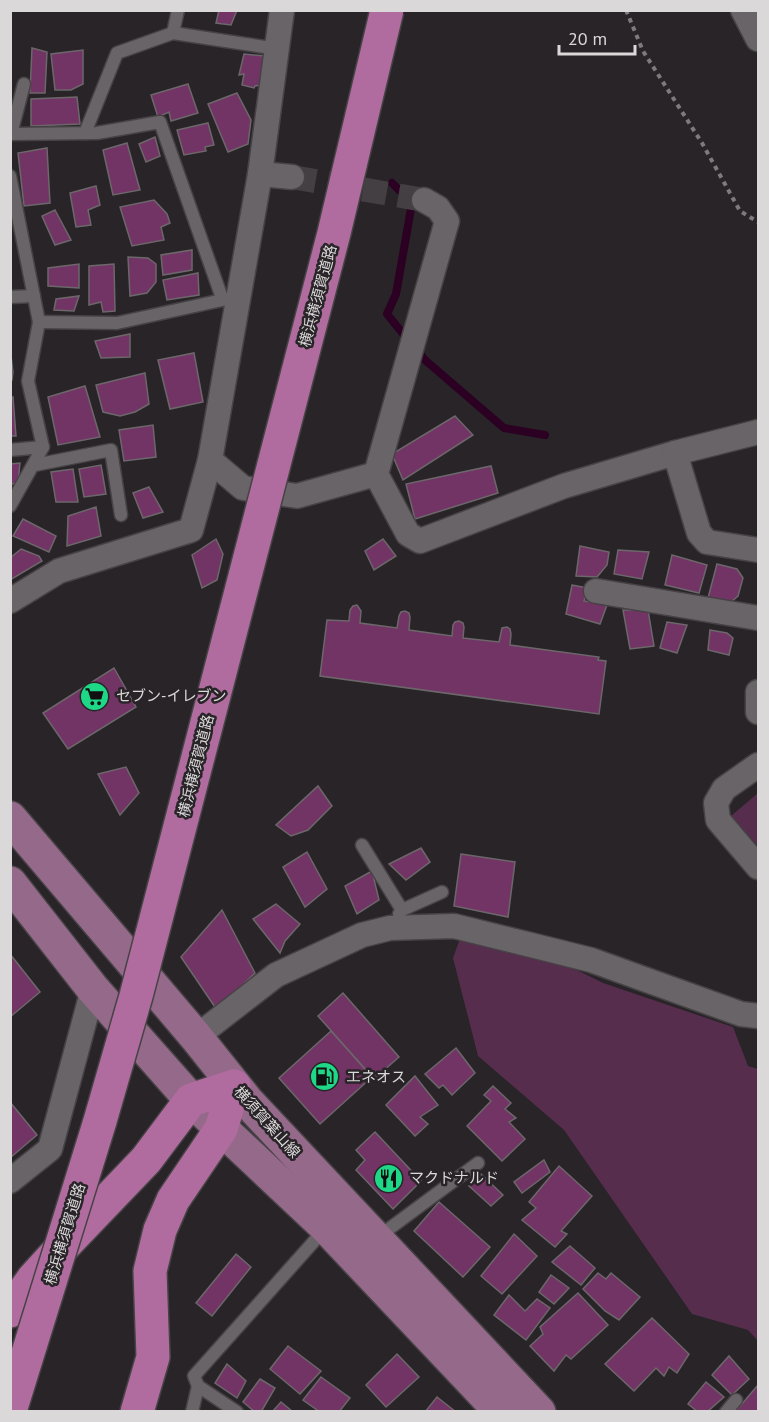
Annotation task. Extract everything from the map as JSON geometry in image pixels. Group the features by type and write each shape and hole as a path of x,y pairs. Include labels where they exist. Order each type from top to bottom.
{"highway":[{"name":"横浜横須賀道路","path":"10,1411 100,1121 139,985 334,233 387,10"},
{"name":"横浜横須賀道路","path":"27,1412 78,1247 155,981 375,134 401,10"},
{"path":"10,1311 54,1256 146,1160 191,1100 234,1086"},
{"path":"137,1412 153,1357 150,1271 155,1247 173,1200 221,1129 234,1086"}],"main road":[{"name":"横須賀葉山線","path":"10,818 196,1036 234,1086 539,1412"},
{"path":"10,883 93,989 191,1100 326,1227 501,1412"}],"street":[{"path":"10,601 59,570 191,530 210,460 229,299 260,174 282,10"},
{"path":"743,10 759,39"},
{"path":"260,174 292,177"},
{"path":"424,200 438,208 447,221 376,474 408,534 420,541 564,486 675,453 759,432"},
{"path":"675,453 699,533 707,542 758,550"},
{"path":"210,460 243,488 297,496 376,474"},
{"path":"596,591 759,618"},
{"path":"759,692 759,712"},
{"path":"759,765 724,789 716,803 718,820 759,867"},
{"path":"196,1036 276,975 396,919 454,926 591,960 741,1014 759,1016"},
{"path":"10,1181 50,1149 93,989"}],"lane":[{"path":"173,33 178,10"},
{"path":"85,133 117,53 173,33 278,49"},
{"path":"24,84 10,134 98,133 160,122 229,299 117,323 39,322"},
{"path":"10,176 39,322 28,381 44,447 10,506"},
{"path":"10,297 34,296"},
{"path":"10,450 44,447"},
{"path":"35,465 111,450 122,515"},
{"path":"362,845 396,919 442,892"},
{"path":"377,1238 478,1163"},
{"path":"237,1412 198,1386 194,1376 326,1227"},
{"path":"192,1412 198,1386"},
{"path":"726,1412 736,1400"}],"path":[{"path":"627,10 643,51 702,143 740,211 759,222"}],"shaded area":[{"path":"758,793 758,846 731,816"},
{"path":"468,916 603,983 733,1027 748,1066 758,1069 758,1341 748,1330 692,1314 564,1130 478,1056 453,958"}],"building":[{"path":"219,10 237,10 231,25 216,23"},
{"path":"32,48 47,52 45,93 30,93"},
{"path":"83,50 83,84 71,90 55,90 51,54"},
{"path":"244,54 265,56 261,85 254,88 242,85 244,74 239,75"},
{"path":"188,84 198,113 171,121 169,112 158,117 151,95"},
{"path":"237,93 251,120 248,144 228,152 208,104"},
{"path":"77,97 80,124 31,126 31,99"},
{"path":"208,123 214,145 205,147 206,151 184,155 177,130"},
{"path":"155,137 160,156 146,162 139,144"},
{"path":"127,143 140,190 113,195 103,150"},
{"path":"47,148 50,203 24,206 18,153"},
{"path":"96,186 100,205 88,210 91,225 76,227 70,193"},
{"path":"154,200 167,214 170,223 161,227 164,240 132,246 120,207"},
{"path":"55,210 71,240 55,245 42,216"},
{"path":"192,250 192,270 163,275 161,255"},
{"path":"128,257 148,258 156,264 156,282 147,293 130,296"},
{"path":"79,264 79,288 48,286 48,268"},
{"path":"114,264 115,311 103,312 101,302 89,305 89,266"},
{"path":"198,273 199,295 167,300 163,280"},
{"path":"79,296 74,311 54,310 56,299"},
{"path":"130,334 130,357 101,358 95,341"},
{"path":"10,347 13,372 12,380 10,380"},
{"path":"194,353 203,402 170,409 158,360"},
{"path":"145,373 149,404 135,412 120,416 103,412 96,385"},
{"path":"85,386 100,437 58,445 48,397"},
{"path":"10,397 13,397 16,436 10,436"},
{"path":"455,416 473,435 403,480 392,454"},
{"path":"153,425 156,457 124,461 119,430"},
{"path":"20,463 18,482 10,485 10,464"},
{"path":"101,465 106,494 84,497 79,469"},
{"path":"491,466 498,493 415,519 406,484"},
{"path":"73,469 78,502 56,502 51,472"},
{"path":"149,487 163,512 143,518 133,493"},
{"path":"96,507 101,536 67,546 68,516"},
{"path":"23,519 56,536 49,552 13,536"},
{"path":"216,539 223,554 217,580 202,588 192,555"},
{"path":"383,539 396,556 374,570 365,551"},
{"path":"580,546 609,552 607,565 597,577 576,576"},
{"path":"21,549 39,556 42,561 10,580 10,558"},
{"path":"618,550 649,552 642,579 614,574"},
{"path":"672,555 707,565 699,593 665,585"},
{"path":"717,564 737,569 743,578 738,596 731,602 708,598"},
{"path":"572,585 588,588 584,601 607,605 600,624 566,614"},
{"path":"357,605 361,611 360,623 397,628 399,616 405,611 410,617 409,630 452,636 453,625 459,621 464,627 463,638 499,642 502,628 507,627 511,634 510,645 599,657 598,660 606,661 599,714 320,676 327,620 349,621 350,610"},
{"path":"623,610 648,610 654,646 630,649"},
{"path":"667,622 687,625 677,653 660,648"},
{"path":"710,630 727,633 733,638 729,655 708,650"},
{"path":"114,668 136,707 68,749 43,713"},
{"path":"126,767 139,793 120,815 98,774"},
{"path":"318,786 332,806 308,830 291,836 276,825"},
{"path":"421,848 430,862 406,880 389,864"},
{"path":"307,852 327,889 305,907 283,867"},
{"path":"461,854 515,862 508,917 454,906"},
{"path":"372,871 379,900 357,914 345,886"},
{"path":"276,904 300,924 285,941 280,953 253,919"},
{"path":"222,910 255,973 217,1010 181,957"},
{"path":"10,954 40,992 10,1017"},
{"path":"343,993 399,1057 374,1079 318,1016"},
{"path":"331,1031 372,1077 320,1124 279,1078"},
{"path":"456,1048 475,1073 452,1095 443,1085 439,1088 425,1074"},
{"path":"415,1076 438,1105 420,1117 428,1124 415,1136 386,1105"},
{"path":"493,1086 511,1103 505,1109 516,1118 509,1122 525,1139 502,1161 467,1126 491,1101 484,1095"},
{"path":"10,1102 37,1135 10,1158"},
{"path":"375,1132 421,1181 393,1209 356,1170 365,1160 356,1150"},
{"path":"544,1160 550,1172 522,1193 514,1182"},
{"path":"559,1166 592,1196 561,1231 567,1234 555,1247 522,1220 536,1208 529,1202"},
{"path":"481,1174 503,1195 491,1206 469,1186"},
{"path":"439,1202 490,1247 463,1277 414,1231"},
{"path":"514,1234 537,1256 502,1294 481,1276"},
{"path":"570,1246 595,1268 581,1285 552,1262"},
{"path":"236,1254 251,1267 212,1316 196,1303"},
{"path":"598,1273 606,1279 611,1273 640,1297 619,1320 605,1311 583,1289"},
{"path":"551,1275 569,1288 554,1304 539,1292"},
{"path":"578,1293 608,1325 571,1359 566,1355 554,1371 530,1346 543,1334 540,1327"},
{"path":"509,1295 525,1311 537,1299 550,1308 526,1340 494,1315"},
{"path":"652,1318 689,1354 677,1373 669,1367 664,1376 656,1368 634,1391 605,1364"},
{"path":"288,1346 321,1371 300,1394 270,1369"},
{"path":"397,1354 419,1377 386,1407 366,1385"},
{"path":"729,1356 749,1379 732,1395 712,1375"},
{"path":"227,1364 246,1381 237,1398 215,1383"},
{"path":"321,1377 350,1398 339,1412 320,1412 303,1400"},
{"path":"260,1379 275,1388 261,1412 255,1412 243,1402"},
{"path":"706,1382 724,1397 707,1412 698,1412 688,1404"},
{"path":"758,1385 758,1412 735,1412"},
{"path":"437,1397 456,1412 425,1412"},
{"path":"281,1402 293,1412 272,1412"}],"waterway":[{"path":"392,183 412,203 396,294 387,314 408,340"},
{"path":"416,349 425,360 504,428 545,435"}],"tunnel":[{"path":"292,177 424,200"}],"place":[{"name":"セブン-イレブン","path":"95,696"},
{"name":"エネオス","path":"325,1077"},
{"name":"マクドナルド","path":"388,1178"}]}
